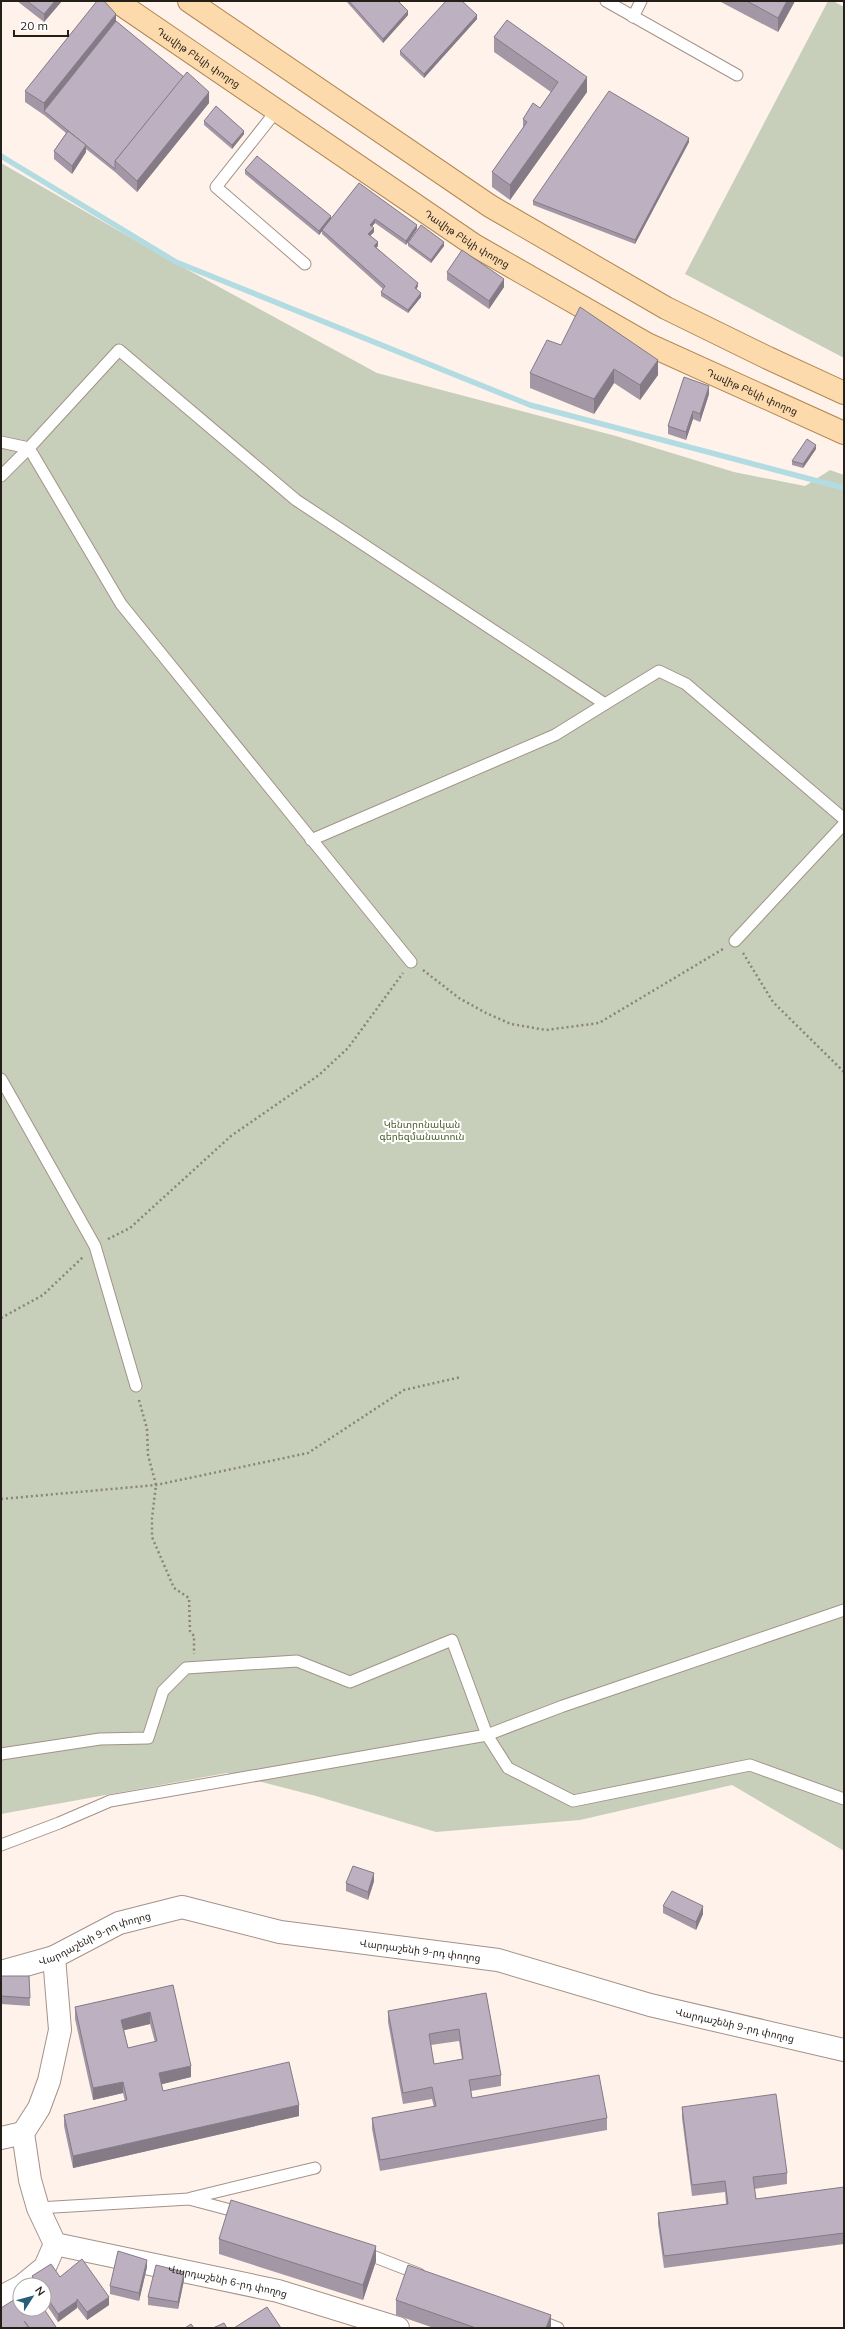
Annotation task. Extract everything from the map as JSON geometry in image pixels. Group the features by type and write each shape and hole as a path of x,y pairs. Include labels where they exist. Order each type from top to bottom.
{"main road":[{"name":"Դավիթ Բեկի փողոց","path":"116,1 474,245 640,340 844,432"},
{"path":"189,1 490,206 666,308 844,393"}],"street":[{"name":"Վարդաշենի 9-րդ փողոց","path":"1,1972 54,1957 119,1923 182,1907 280,1932 498,1960 650,2005 844,2050"},
{"path":"33,2277 45,2267 55,2244 38,2208 30,2180 23,2133 39,2108 48,2082 60,2030 54,1957"},
{"path":"1,2138 23,2133"},
{"name":"Վարդաշենի 6-րդ փողոց","path":"55,2244 278,2292 398,2328"},
{"path":"1,2297 12,2291"}],"lane":[{"path":"606,1 737,75"},
{"path":"633,17 641,1"},
{"path":"277,110 216,187 305,264"},
{"path":"1,476 29,448 119,350 296,500 605,704"},
{"path":"1,442 29,448 121,604 411,962"},
{"path":"311,840 555,735 659,671 686,684 844,819"},
{"path":"736,941 844,824"},
{"path":"1,1078 95,1246 136,1386"},
{"path":"1,1845 59,1823 110,1800 487,1735 563,1706 844,1610"},
{"path":"1,1754 100,1739 148,1738 163,1691 186,1668 298,1661 350,1682 452,1640 487,1735 508,1768 573,1801 750,1765 844,1799"},
{"path":"38,2208 188,2199 315,2168"},
{"path":"188,2199 249,2215"},
{"path":"353,2249 431,2278"},
{"path":"529,2317 558,2328"}],"path":[{"path":"1,1318 43,1294 95,1246 130,1228 231,1136 319,1076 348,1048 411,962 459,998 486,1013 511,1024 546,1030 599,1023 736,941 773,1002 844,1072"},
{"path":"1,1499 156,1485 308,1453 404,1390 461,1377"},
{"path":"136,1386 147,1429 148,1455 156,1485 152,1518 152,1537 174,1588 189,1598 190,1631 194,1636 192,1647 197,1668"}],"green space":[{"path":"828,1 833,1 844,7 844,358 685,274"},
{"name":"Կենտրոնական գերեզմանատուն","path":"1,163 166,258 377,373 616,436 734,472 805,486 830,470 844,475 844,1851 732,1785 580,1820 436,1832 316,1796 227,1773 1,1814"}],"building":[{"path":"27,1 55,1 44,14"},
{"path":"97,1 104,1 116,14 44,103 25,91"},
{"path":"349,1 398,1 408,11 383,39"},
{"path":"446,1 462,1 477,15 424,74 400,51"},
{"path":"747,1 787,1 778,18"},
{"path":"507,20 587,77 510,185 492,172 527,122 523,119 533,103 540,108 558,82 494,37"},
{"path":"116,21 184,77 115,161 115,169 44,111"},
{"path":"187,72 209,92 137,181 115,161"},
{"path":"609,91 689,138 635,240 533,201"},
{"path":"216,106 244,131 232,145 204,121"},
{"path":"68,131 86,145 72,166 54,151"},
{"path":"257,156 331,216 319,231 245,170"},
{"path":"359,183 417,225 406,241 375,219 370,225 374,228 368,234 378,242 374,246 418,283 415,288 421,293 408,310 381,292 385,286 322,230"},
{"path":"421,225 444,242 431,260 408,243"},
{"path":"462,250 504,279 489,301 447,272"},
{"path":"580,307 658,360 640,385 614,369 594,399 530,373 547,340 561,345"},
{"path":"684,377 709,386 700,414 693,411 686,432 668,426"},
{"path":"807,439 816,445 803,464 792,461"},
{"path":"353,1866 374,1873 368,1892 346,1883"},
{"path":"672,1891 703,1906 696,1922 663,1906"},
{"path":"1,1976 29,1976 30,1998 1,1996"},
{"path":"173,1985 191,2066 159,2073 163,2091 289,2062 299,2105 73,2156 64,2115 127,2100 123,2082 93,2088 75,2007","holes":["150,2012 157,2041 128,2048 121,2020"]},
{"path":"486,1993 501,2075 469,2080 472,2098 599,2075 607,2118 380,2160 372,2118 436,2106 432,2087 403,2093 388,2011","holes":["459,2029 463,2059 434,2064 429,2034"]},
{"path":"776,2094 787,2173 753,2177 756,2199 844,2187 844,2233 664,2256 658,2213 728,2204 725,2181 692,2185 682,2107"},
{"path":"231,2200 376,2246 363,2285 219,2239"},
{"path":"118,2251 147,2260 139,2293 110,2286"},
{"path":"82,2259 109,2297 87,2312 77,2299 77,2301 58,2314 52,2305 52,2277 32,2276 51,2264 60,2277"},
{"path":"156,2265 184,2272 178,2302 148,2297"},
{"path":"408,2265 551,2315 546,2328 476,2328 396,2300"},
{"path":"12,2301 12,2317 49,2317 56,2327 30,2328 24,2321 29,2328 1,2328 1,2308"},
{"path":"267,2307 281,2328 234,2328"},
{"path":"224,2323 227,2328 213,2328"},
{"path":"191,2324 194,2328 185,2328"}],"waterway":[{"path":"1,156 176,262 530,405 844,488"}]}
